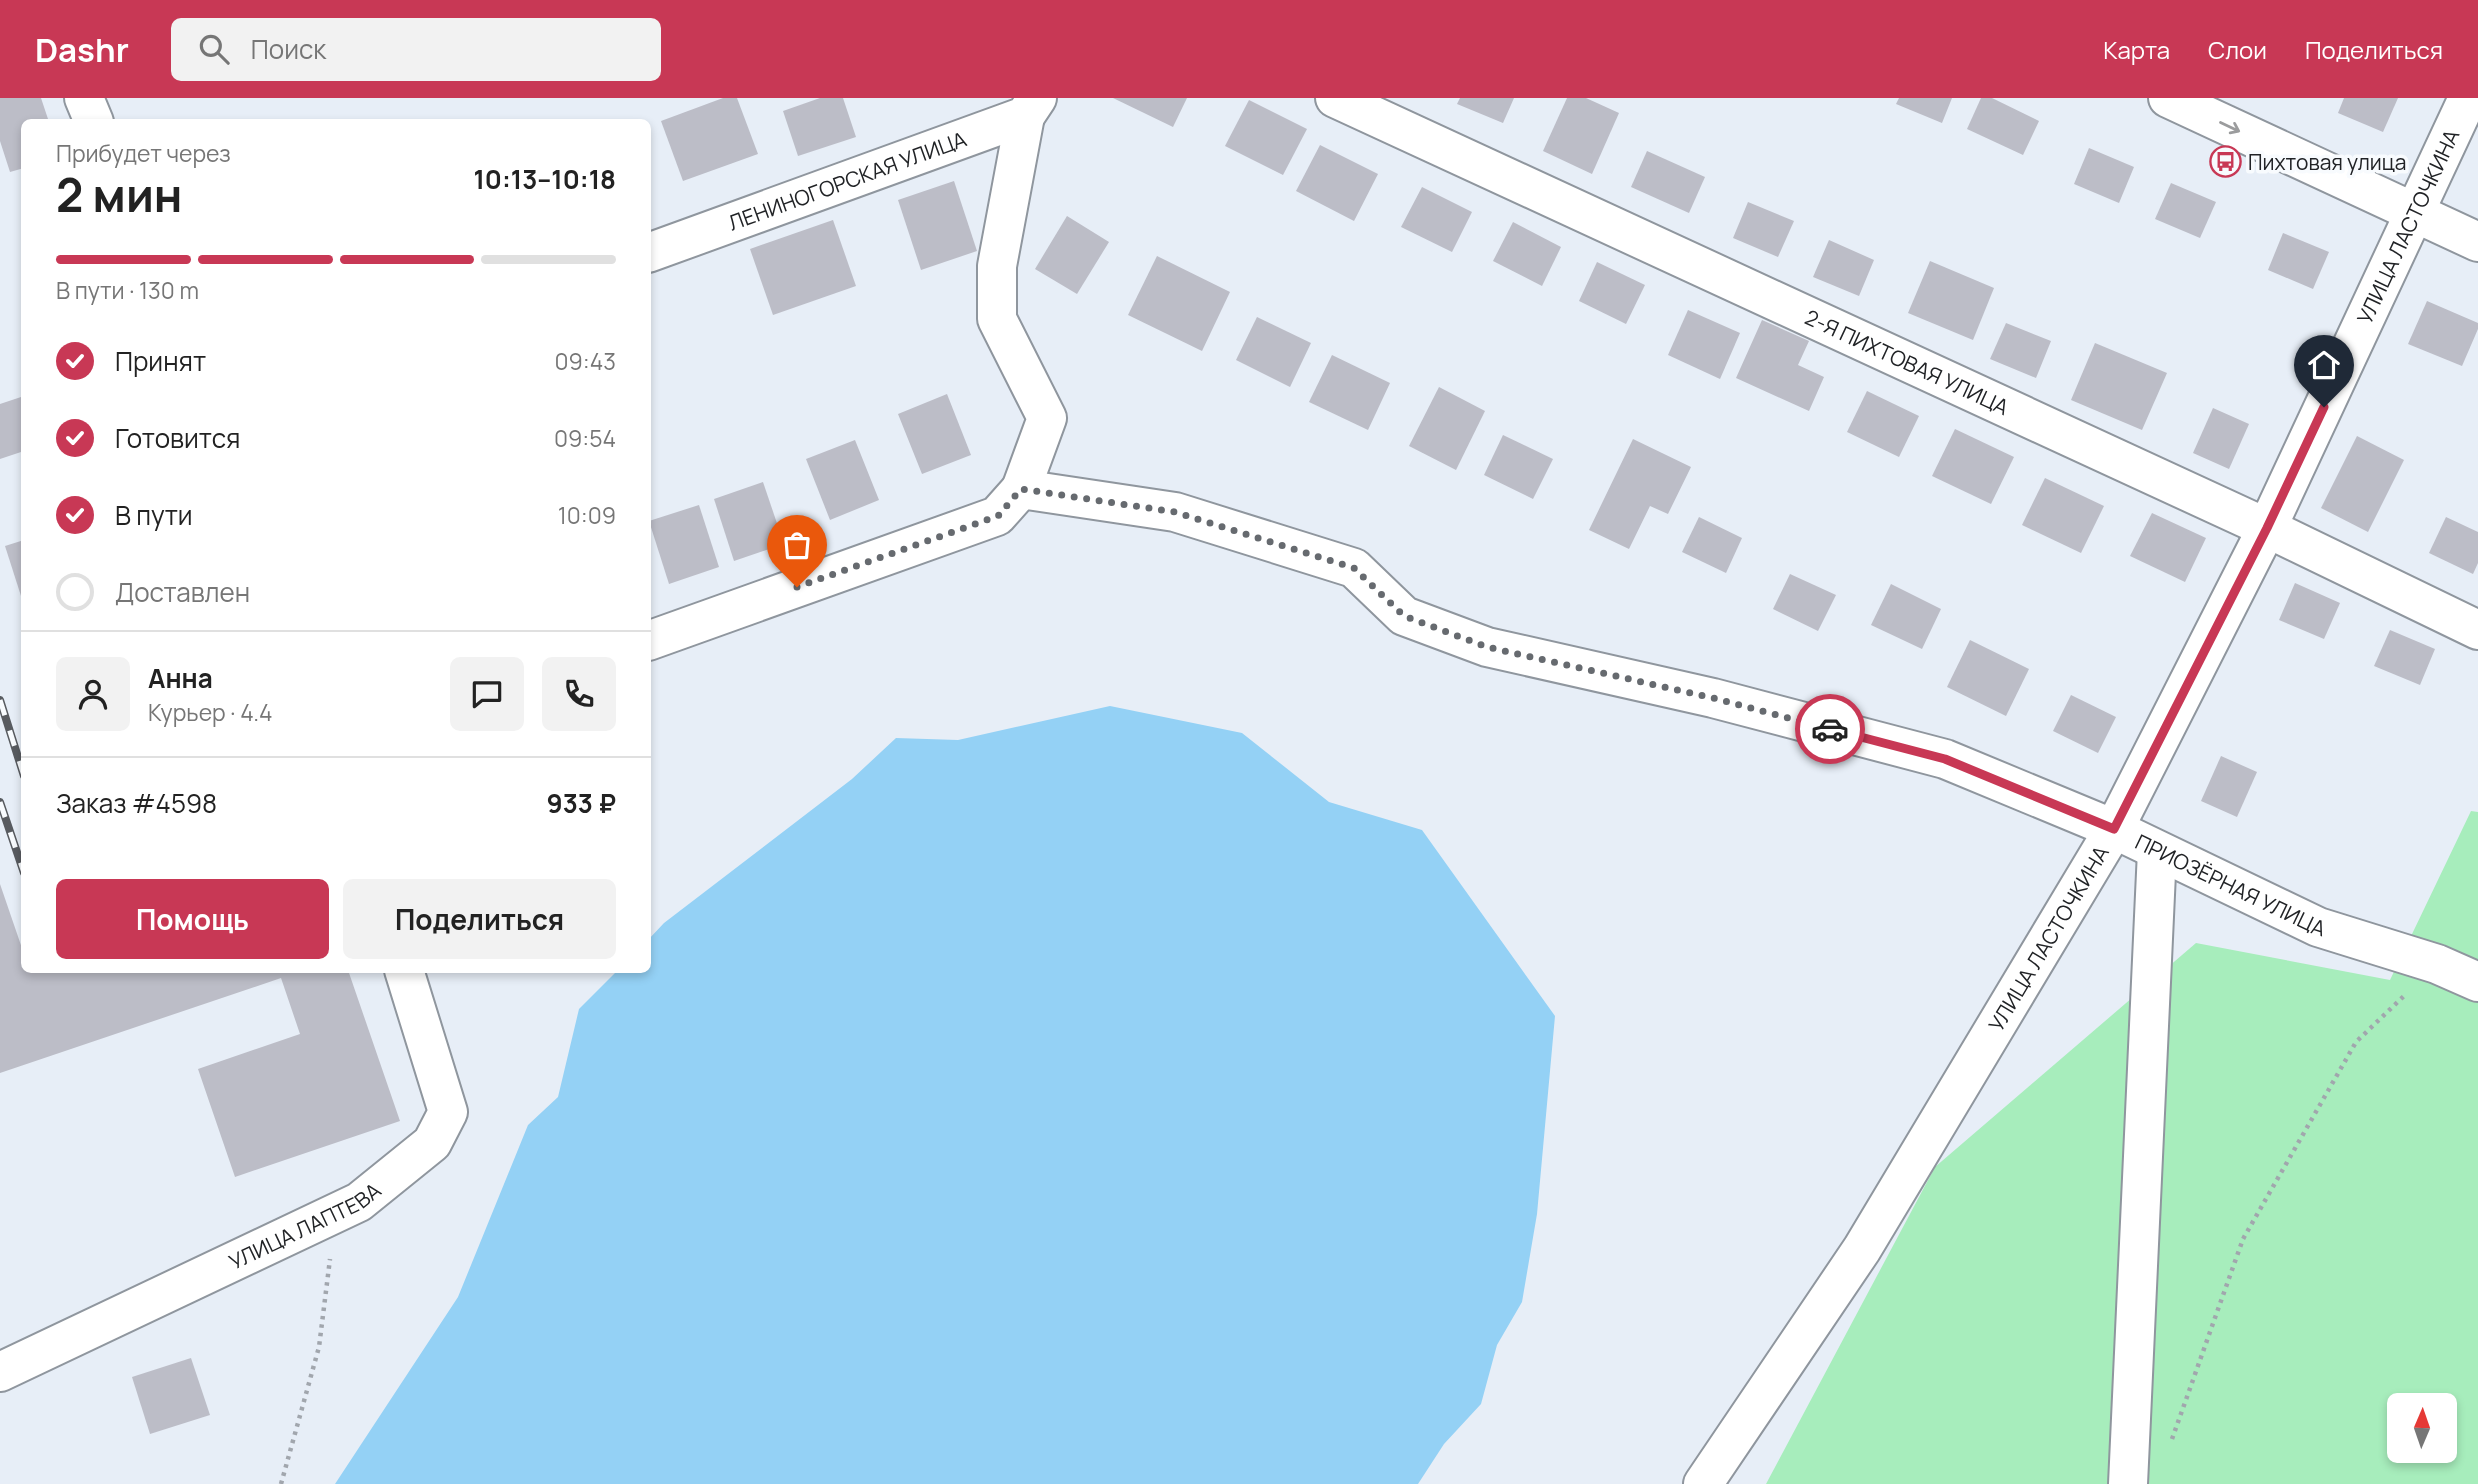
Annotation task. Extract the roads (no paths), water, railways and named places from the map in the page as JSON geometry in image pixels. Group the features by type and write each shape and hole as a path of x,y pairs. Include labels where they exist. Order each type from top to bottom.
{"street":[{"path":"84,98 93,119"},
{"name":"2-Я ПИХТОВАЯ УЛИЦА","path":"1335,98 2267,528 2478,629"},
{"path":"2168,98 2478,242"},
{"name":"УЛИЦА ЛАСТОЧКИНА","path":"1703,1484 1862,1249 2114,829 2267,528 2468,98"},
{"path":"651,639 998,516 1021,489 1047,418 997,319 997,266 1031,107"},
{"name":"ЛЕНИНОГОРСКАЯ УЛИЦА","path":"651,252 1031,107"},
{"name":"ПРИОЗЁРНАЯ УЛИЦА","path":"1021,489 1175,512 1354,568 1404,616 1487,647 1713,698 1945,759 2114,829 2318,927 2437,964 2478,982"},
{"path":"2129,1483 2157,851"},
{"name":"УЛИЦА ЛАПТЕВА","path":"0,1372 359,1202 432,1143 449,1112 405,973"}],"water":[{"path":"1110,706 1242,733 1329,802 1422,830 1555,1016 1537,1214 1522,1302 1497,1345 1481,1404 1444,1444 1418,1484 335,1484 458,1297 528,1125 558,1097 579,1009 615,973 651,973 651,937 664,923 852,779 896,738 958,740"}],"railway":[{"path":"0,700 21,766"},
{"path":"0,802 21,864"}],"place":[{"name":"Пихтовая улица","path":"2225,162"}]}
